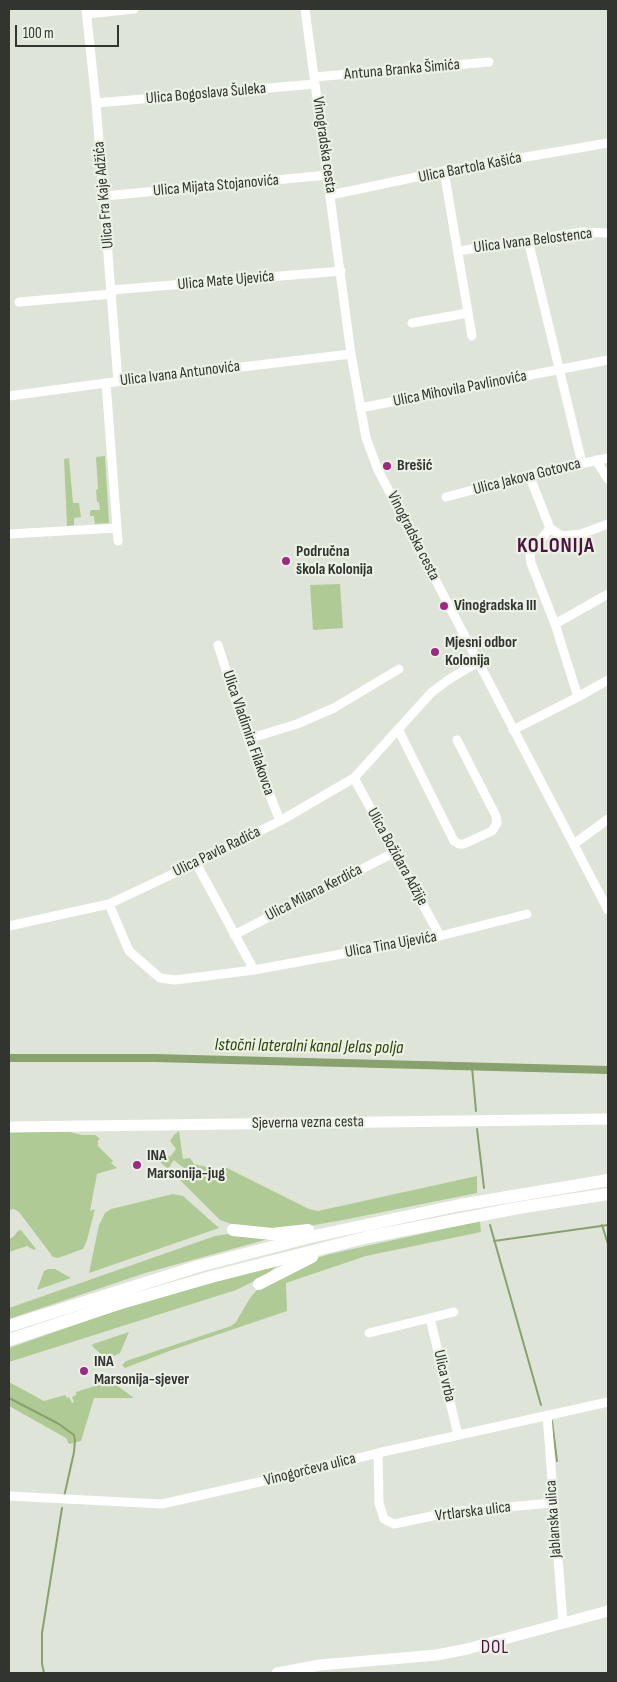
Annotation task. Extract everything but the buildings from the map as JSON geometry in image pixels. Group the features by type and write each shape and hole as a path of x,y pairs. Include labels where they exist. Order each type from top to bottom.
{"highway":[{"path":"9,1326 199,1266 291,1242 478,1201 608,1180"},
{"path":"9,1340 112,1306 211,1277 368,1237 518,1208 608,1194"},
{"path":"233,1230 254,1233 286,1233 368,1218 386,1220"},
{"path":"259,1284 309,1258 352,1246 368,1237"}],"main road":[{"name":"Sjeverna vezna cesta","path":"9,1127 608,1119"},
{"path":"284,1672 320,1669 467,1649 608,1611"}],"street":[{"path":"87,11 134,9"},
{"name":"Vinogradska cesta","path":"305,9 351,354 366,438 378,470 608,910"},
{"name":"Ulica Fra Kaje Adžića","path":"87,11 118,381"},
{"name":"Antuna Branka Šimića","path":"315,81 489,62"},
{"name":"Ulica Bogoslava Šuleka","path":"96,103 315,81"},
{"name":"Ulica Bartola Kašića","path":"331,195 608,142"},
{"name":"Ulica Ivana Belostenca","path":"444,172 472,336"},
{"name":"Ulica Mijata Stojanovića","path":"104,196 328,175"},
{"name":"Ulica Ivana Belostenca","path":"458,251 583,232 608,233"},
{"path":"528,240 582,463"},
{"name":"Ulica Mate Ujevića","path":"19,302 341,271"},
{"path":"412,323 468,313"},
{"name":"Ulica Ivana Antunovića","path":"9,396 118,381 351,354"},
{"name":"Ulica Mihovila Pavlinovića","path":"360,408 608,360"},
{"path":"106,383 118,541"},
{"name":"Ulica Jakova Gotovca","path":"446,497 529,475 608,458"},
{"path":"596,460 608,479"},
{"path":"529,475 550,528 561,536 581,534 608,524"},
{"path":"9,534 117,528"},
{"path":"550,528 530,554 531,563 555,624 578,697"},
{"path":"555,624 608,594"},
{"name":"Ulica Vladimira Filakovca","path":"218,645 248,739 280,821"},
{"name":"Ulica Pavla Radića","path":"9,926 109,904 196,864 280,821 354,778 431,694 448,680 478,662"},
{"path":"248,739 297,724 334,708 399,668"},
{"path":"513,730 608,680"},
{"path":"398,729 454,841 464,844 492,831 497,823 496,816 457,740"},
{"name":"Ulica Božidara Adžije","path":"354,778 440,936"},
{"path":"574,844 608,820"},
{"name":"Ulica Milana Kerdića","path":"234,935 394,852"},
{"path":"196,864 254,970"},
{"name":"Ulica Tina Ujevića","path":"109,904 129,951 160,978 175,980 254,970 440,936 527,914"},
{"path":"369,1333 454,1312"},
{"name":"Ulica vrba","path":"430,1318 458,1435"},
{"name":"Vinogorčeva ulica","path":"9,1496 162,1504 378,1453 608,1402"},
{"name":"Jablanska ulica","path":"546,1415 562,1623"},
{"name":"Vrtlarska ulica","path":"378,1453 379,1503 384,1519 394,1524 451,1512 552,1503"}],"green space":[{"path":"105,456 109,523 95,524 94,516 90,516 90,512 91,510 100,510 96,490 98,489 96,457"},
{"path":"69,458 73,503 79,503 81,517 74,518 74,525 67,526 64,459"},
{"path":"340,584 343,628 313,630 310,585"},
{"path":"179,1131 183,1159 190,1158 194,1164 219,1170 227,1168 309,1209 318,1211 477,1176 477,1193 297,1228 272,1230 234,1225 220,1220 178,1178 185,1169 174,1160 168,1169 158,1160 156,1162 152,1160 156,1151 162,1151 170,1157 176,1149 170,1141"},
{"path":"9,1132 70,1132 82,1135 95,1135 100,1140 98,1140 98,1146 113,1161 111,1163 117,1168 97,1174 90,1211 95,1209 83,1249 58,1258 53,1257 19,1212 14,1209 9,1210"},
{"path":"173,1194 183,1196 219,1228 89,1273 99,1225 105,1213 111,1209"},
{"path":"480,1221 481,1232 366,1256 286,1283 287,1311 125,1368 122,1365 126,1361 231,1326 236,1322 257,1290 270,1280 307,1261 330,1254"},
{"path":"21,1230 36,1249 34,1250 27,1246 9,1252 9,1239"},
{"path":"228,1234 272,1238 145,1273 9,1319 9,1308 215,1236"},
{"path":"277,1266 265,1276 236,1290 9,1362 9,1348 115,1311 206,1284"},
{"path":"55,1269 71,1278 37,1290 44,1271"},
{"path":"129,1332 120,1353 114,1356 103,1356 92,1346 93,1344"},
{"path":"111,1381 134,1398 94,1398 81,1441 69,1444 66,1438 9,1406 9,1382 44,1401 65,1395 67,1398 69,1397 72,1403 74,1402 72,1397 76,1395 76,1392"}],"waterway":[{"name":"Istočni lateralni kanal Jelas polja","path":"9,1058 155,1058 608,1070"},
{"path":"472,1067 476,1111"},
{"path":"477,1129 484,1188"},
{"path":"490,1225 541,1405"},
{"path":"602,1225 608,1244"},
{"path":"494,1241 608,1225"},
{"path":"9,1398 59,1424 74,1435 74,1452 64,1497"},
{"path":"552,1421 557,1461"},
{"path":"44,1673 42,1664 42,1633 62,1508"}],"place":[{"name":"Brešić","path":"387,466"},
{"name":"Područna škola Kolonija","path":"286,561"},
{"name":"Vinogradska III","path":"444,606"},
{"name":"Mjesni odbor Kolonija","path":"435,652"},
{"name":"INA Marsonija-jug","path":"137,1165"},
{"name":"INA Marsonija-sjever","path":"84,1371"}],"district":[{"name":"KOLONIJA","path":"556,547"},
{"name":"DOL","path":"495,1648"}]}
